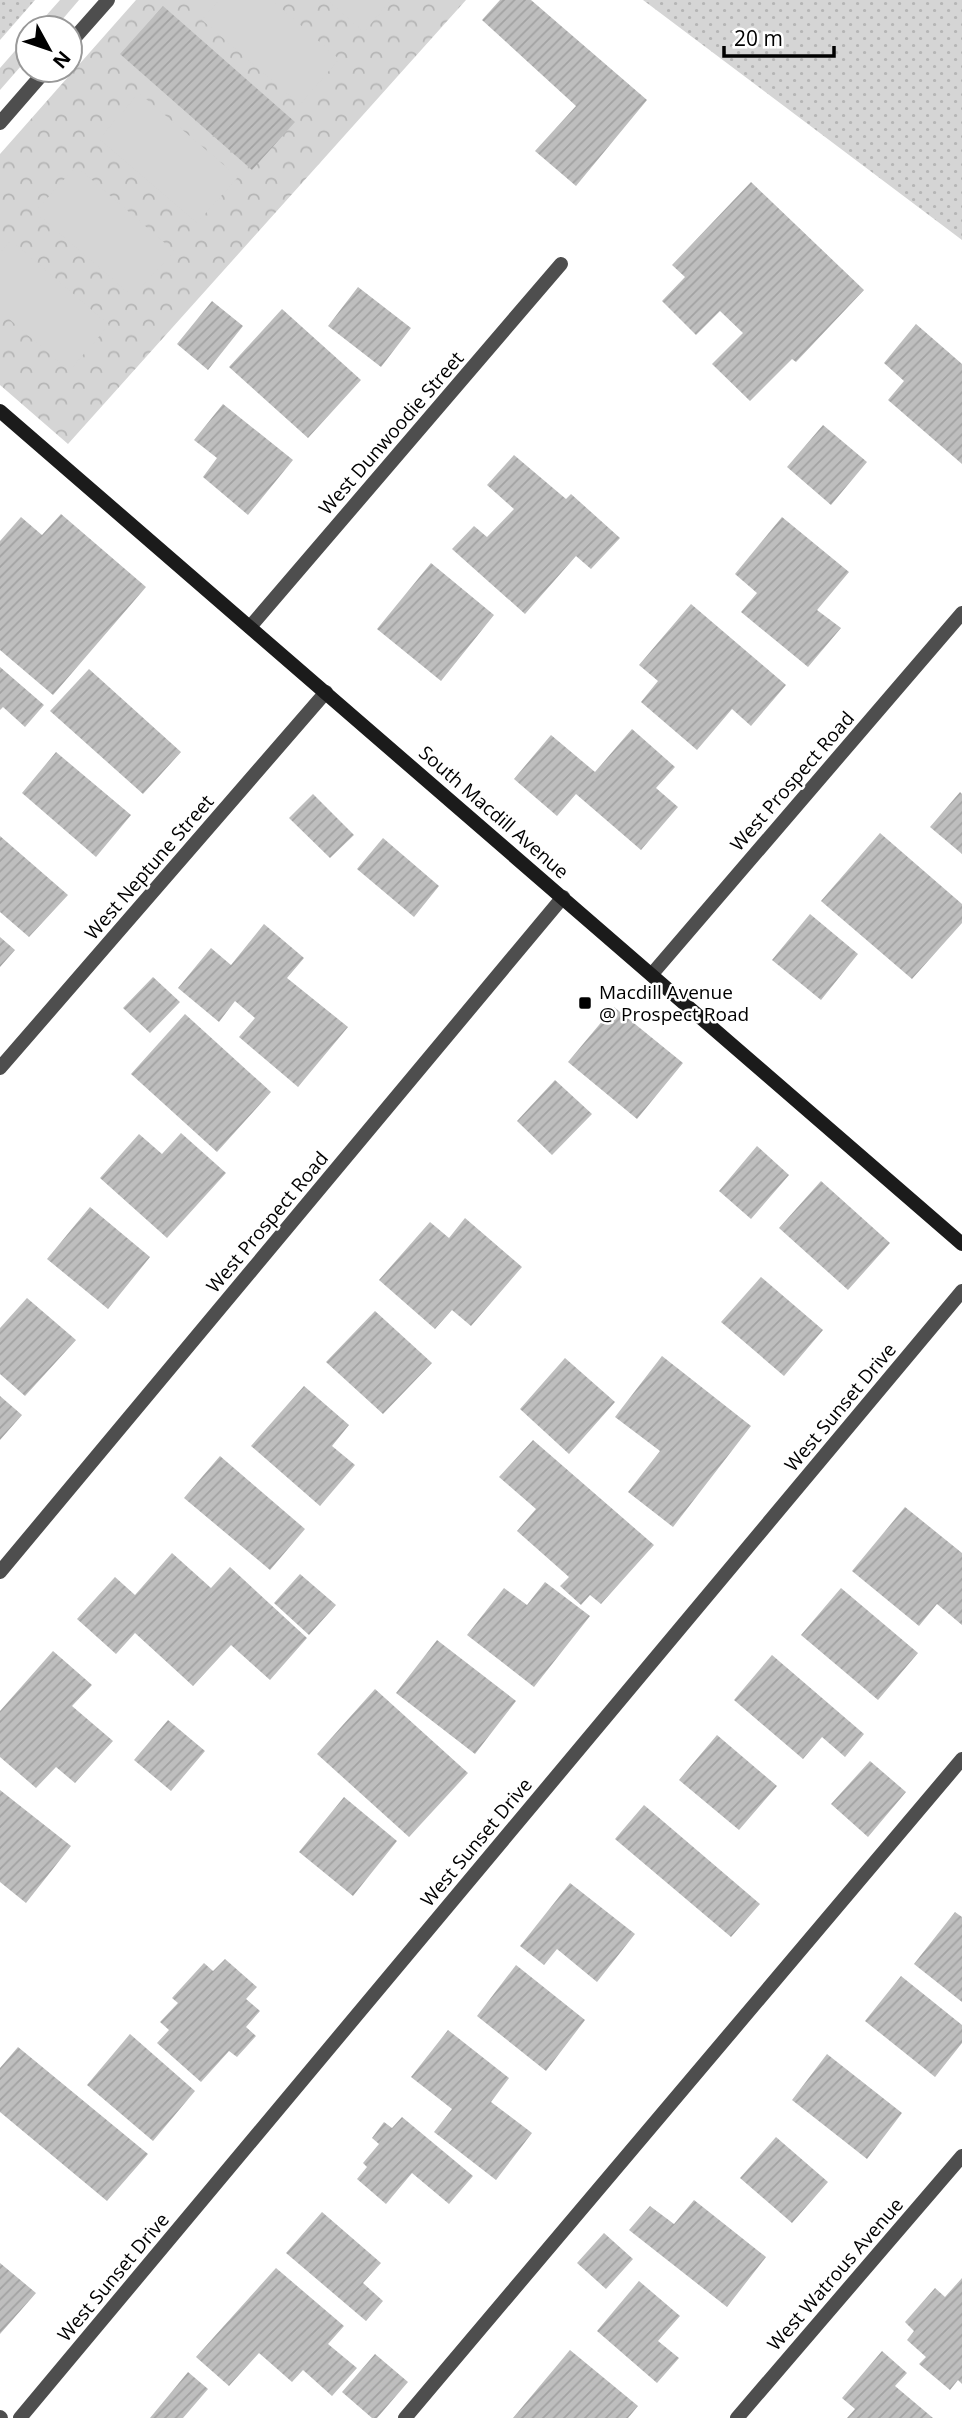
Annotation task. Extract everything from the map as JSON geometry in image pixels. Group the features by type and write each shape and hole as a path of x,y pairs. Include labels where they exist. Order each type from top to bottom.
{"street":[{"path":"84,26 104,1"},
{"path":"0,122 34,84"},
{"name":"West Dunwoodie Street","path":"250,627 561,264"},
{"name":"South Macdill Avenue","path":"2,418 326,692 962,1244"},
{"name":"West Prospect Road","path":"652,974 962,613"},
{"name":"West Neptune Street","path":"0,1068 326,692"},
{"name":"West Prospect Road","path":"0,1572 563,897"},
{"name":"West Sunset Drive","path":"20,2418 962,1291"},
{"path":"405,2418 962,1759"},
{"name":"West Watrous Avenue","path":"737,2418 962,2156"}],"green space":[{"path":"0,0 35,0 23,14 14,14 14,24 0,40"},
{"path":"60,0 79,0 67,14 48,14"},
{"path":"136,0 466,0 68,444 0,385 0,154 62,84 84,84 84,59"},
{"path":"219,0 272,0 339,59 300,105 202,20"},
{"path":"327,0 391,0 364,32"},
{"path":"643,0 962,0 962,240"},
{"path":"14,52 14,74 0,90 0,68"},
{"path":"139,93 238,177 197,223 99,139"},
{"path":"76,166 174,251 133,297 35,212"},
{"path":"11,240 109,325 69,371 0,311 0,253"}],"building":[{"path":"500,0 531,0 647,100 576,186 535,151 576,106 482,20"},
{"path":"163,6 295,122 252,170 120,54"},
{"path":"751,182 864,290 796,362 792,359 750,401 712,364 743,333 720,311 696,335 662,301 685,277 672,265"},
{"path":"358,287 411,328 381,367 328,326"},
{"path":"212,301 243,326 208,370 177,344"},
{"path":"282,309 361,380 308,438 229,367"},
{"path":"916,324 962,364 962,464 888,400 904,381 884,363"},
{"path":"223,404 293,460 248,515 203,477 217,458 194,440"},
{"path":"823,425 867,462 831,505 787,467"},
{"path":"514,455 566,499 571,494 620,538 591,569 576,556 525,614 452,549 474,526 487,537 514,509 487,485"},
{"path":"61,514 146,587 53,695 0,650 0,541 21,517 42,535"},
{"path":"782,517 849,572 817,610 841,628 808,667 741,612 757,593 735,574"},
{"path":"431,563 494,615 441,681 377,629"},
{"path":"691,604 786,685 751,726 732,709 697,750 641,702 658,681 639,665"},
{"path":"0,667 44,705 25,727 3,707 0,710"},
{"path":"89,669 181,752 143,794 50,711"},
{"path":"632,729 675,767 656,788 678,807 641,850 576,794 557,816 514,779 551,735 595,772"},
{"path":"56,752 131,815 96,857 22,793"},
{"path":"960,792 962,794 962,854 930,827"},
{"path":"313,794 354,835 330,858 289,818"},
{"path":"880,833 962,904 962,923 912,979 821,901"},
{"path":"0,836 68,895 29,937 0,912"},
{"path":"383,838 439,886 414,917 357,869"},
{"path":"810,914 858,954 821,1000 772,960"},
{"path":"264,924 304,958 287,978 348,1027 298,1087 239,1037 255,1018 235,1001 219,1022 178,988 211,948 231,965"},
{"path":"0,937 15,950 0,967"},
{"path":"153,977 180,1002 150,1033 123,1008"},
{"path":"614,1007 683,1063 637,1119 568,1062"},
{"path":"185,1014 271,1092 217,1152 131,1074"},
{"path":"555,1080 592,1114 552,1155 517,1121"},
{"path":"181,1133 226,1173 167,1238 100,1178 139,1134 162,1154"},
{"path":"757,1146 789,1175 751,1219 719,1191"},
{"path":"821,1181 890,1243 848,1290 779,1228"},
{"path":"90,1207 150,1257 108,1309 47,1259"},
{"path":"465,1218 522,1267 471,1326 452,1310 435,1329 379,1280 430,1222 449,1238"},
{"path":"761,1277 823,1330 784,1376 721,1322"},
{"path":"27,1298 76,1340 25,1396 0,1374 0,1328"},
{"path":"375,1311 432,1363 383,1414 326,1362"},
{"path":"662,1356 751,1426 673,1527 628,1492 660,1451 615,1417"},
{"path":"565,1358 615,1402 569,1454 520,1409"},
{"path":"304,1386 349,1425 332,1446 355,1465 320,1506 251,1446"},
{"path":"0,1396 22,1415 0,1440"},
{"path":"533,1440 654,1545 601,1604 590,1595 581,1605 560,1586 569,1577 517,1531 536,1509 499,1477"},
{"path":"220,1456 305,1529 270,1570 184,1498"},
{"path":"905,1507 962,1553 962,1625 937,1604 919,1626 852,1571"},
{"path":"172,1553 211,1588 230,1567 307,1638 270,1680 231,1645 193,1686 135,1633 116,1654 77,1619 115,1577 135,1595"},
{"path":"300,1574 336,1605 309,1635 274,1603"},
{"path":"545,1582 590,1616 534,1687 467,1635 504,1588 527,1605"},
{"path":"841,1588 918,1653 878,1700 801,1635"},
{"path":"437,1640 516,1701 475,1754 396,1693"},
{"path":"53,1651 92,1685 72,1706 113,1741 75,1783 56,1767 36,1788 0,1757 0,1711"},
{"path":"772,1655 864,1734 845,1757 822,1737 803,1759 734,1700"},
{"path":"375,1689 468,1773 409,1837 317,1754"},
{"path":"168,1720 205,1751 171,1791 134,1760"},
{"path":"717,1735 777,1786 739,1830 679,1780"},
{"path":"870,1761 906,1792 868,1837 831,1804"},
{"path":"0,1790 71,1846 26,1903 0,1882"},
{"path":"344,1797 397,1841 353,1896 299,1852"},
{"path":"644,1805 760,1904 731,1937 615,1839"},
{"path":"570,1883 635,1934 597,1982 557,1949 544,1965 520,1946"},
{"path":"955,1912 962,1917 962,2002 914,1964"},
{"path":"225,1959 257,1987 246,1999 260,2011 246,2027 256,2036 237,2057 229,2051 201,2082 157,2043 169,2030 160,2022 178,2003 172,1998 204,1963 213,1971"},
{"path":"516,1965 585,2020 546,2071 477,2016"},
{"path":"901,1976 962,2025 962,2043 935,2077 865,2021"},
{"path":"448,2030 509,2078 491,2102 532,2133 496,2180 434,2132 452,2109 411,2077"},
{"path":"130,2034 195,2091 153,2141 87,2085"},
{"path":"18,2047 148,2154 107,2201 0,2112 0,2068"},
{"path":"827,2054 902,2113 867,2159 792,2100"},
{"path":"402,2117 473,2176 449,2204 412,2173 386,2204 357,2179 367,2167 363,2163 379,2144 372,2138 384,2122 392,2128"},
{"path":"776,2137 828,2182 792,2223 740,2178"},
{"path":"694,2200 766,2257 727,2307 629,2230 650,2206 674,2224"},
{"path":"322,2212 381,2263 363,2283 383,2301 366,2321 286,2253"},
{"path":"604,2233 633,2259 606,2289 577,2263"},
{"path":"0,2263 36,2293 0,2334"},
{"path":"276,2268 344,2326 328,2344 357,2368 332,2396 303,2370 292,2382 259,2353 229,2386 196,2357"},
{"path":"962,2278 962,2384 958,2380 950,2390 919,2364 926,2357 907,2340 914,2331 905,2322 935,2288 945,2297"},
{"path":"639,2281 680,2316 658,2341 679,2358 657,2383 597,2331"},
{"path":"570,2350 638,2406 628,2418 513,2418"},
{"path":"882,2351 907,2373 895,2386 933,2418 847,2418 855,2409 842,2398"},
{"path":"375,2354 408,2382 377,2418 372,2418 342,2392"},
{"path":"188,2372 208,2389 183,2418 150,2418"}],"place":[{"name":"Macdill Avenue @ Prospect Road","path":"585,1003"}]}
